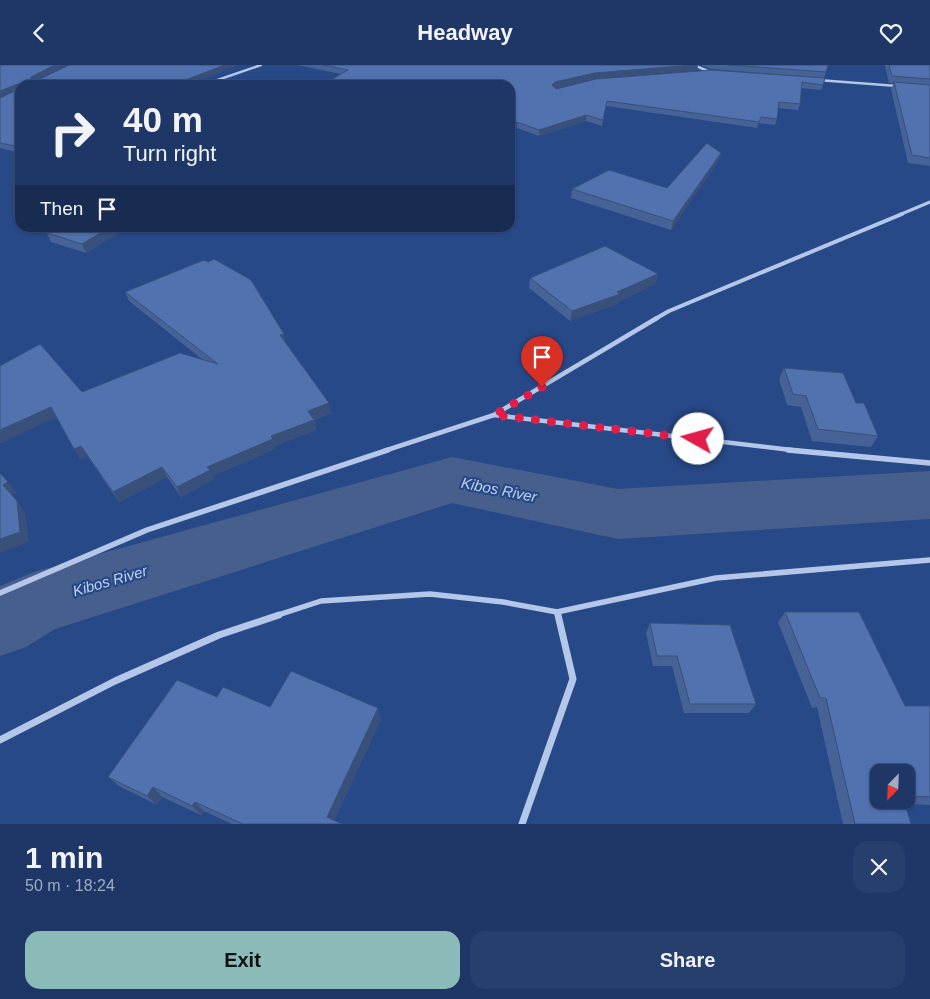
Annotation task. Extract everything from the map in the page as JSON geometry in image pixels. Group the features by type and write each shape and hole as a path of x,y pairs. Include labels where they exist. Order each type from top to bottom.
{"street":[{"path":"217,80 261,65"},
{"path":"694,65 710,72"},
{"path":"701,73 719,73"},
{"path":"812,79 901,86"},
{"path":"0,593 147,530 494,415 669,311 930,202"},
{"path":"494,415 791,450 930,463"},
{"path":"0,740 115,681 220,635 321,601 430,594 503,602 557,612 716,578 930,560"},
{"path":"522,824 573,679 557,612"}],"building":[{"path":"0,65 55,65 31,77 30,80 15,80 15,85 0,91"},
{"path":"69,65 225,65 185,80 38,80"},
{"path":"323,65 693,65 595,73 555,82 552,85 556,89 596,79 711,70 825,78 823,85 802,82 800,104 779,102 777,119 761,117 759,122 607,101 603,120 586,115 539,130 515,123 515,80 331,80 348,70"},
{"path":"729,65 828,65 826,72"},
{"path":"889,65 930,65 930,79 892,76"},
{"path":"894,82 930,85 930,158 912,155"},
{"path":"15,91 15,146 0,143 0,98"},
{"path":"707,143 721,153 673,221 572,189 609,170 667,188"},
{"path":"49,232 102,232 82,244 47,233"},
{"path":"605,246 658,274 617,292 620,294 572,311 530,278"},
{"path":"214,259 251,280 284,334 280,335 329,403 308,411 314,420 271,436 273,439 207,467 210,470 177,487 162,467 113,492 81,446 74,449 51,407 0,430 0,366 40,344 82,392 180,353 218,364 125,292 204,260 208,262"},
{"path":"784,368 843,373 856,403 864,403 878,436 818,429 806,396 793,394"},
{"path":"0,473 8,482 3,485 17,501 20,532 0,539"},
{"path":"785,612 859,612 905,706 930,706 930,797 915,796 915,764 870,764 870,809 907,809 911,824 855,824 826,698 820,698"},
{"path":"650,623 730,625 756,704 690,704 677,656 657,656"},
{"path":"291,671 378,708 327,817 342,824 243,824 195,802 192,806 153,787 147,796 108,777 177,680 217,697 223,687 270,707"}],"waterway":[{"name":"Kibos River","path":"0,623 34,604 452,480 618,514 930,495"}],"route":[{"path":"542,387 494,415 698,439"}]}
